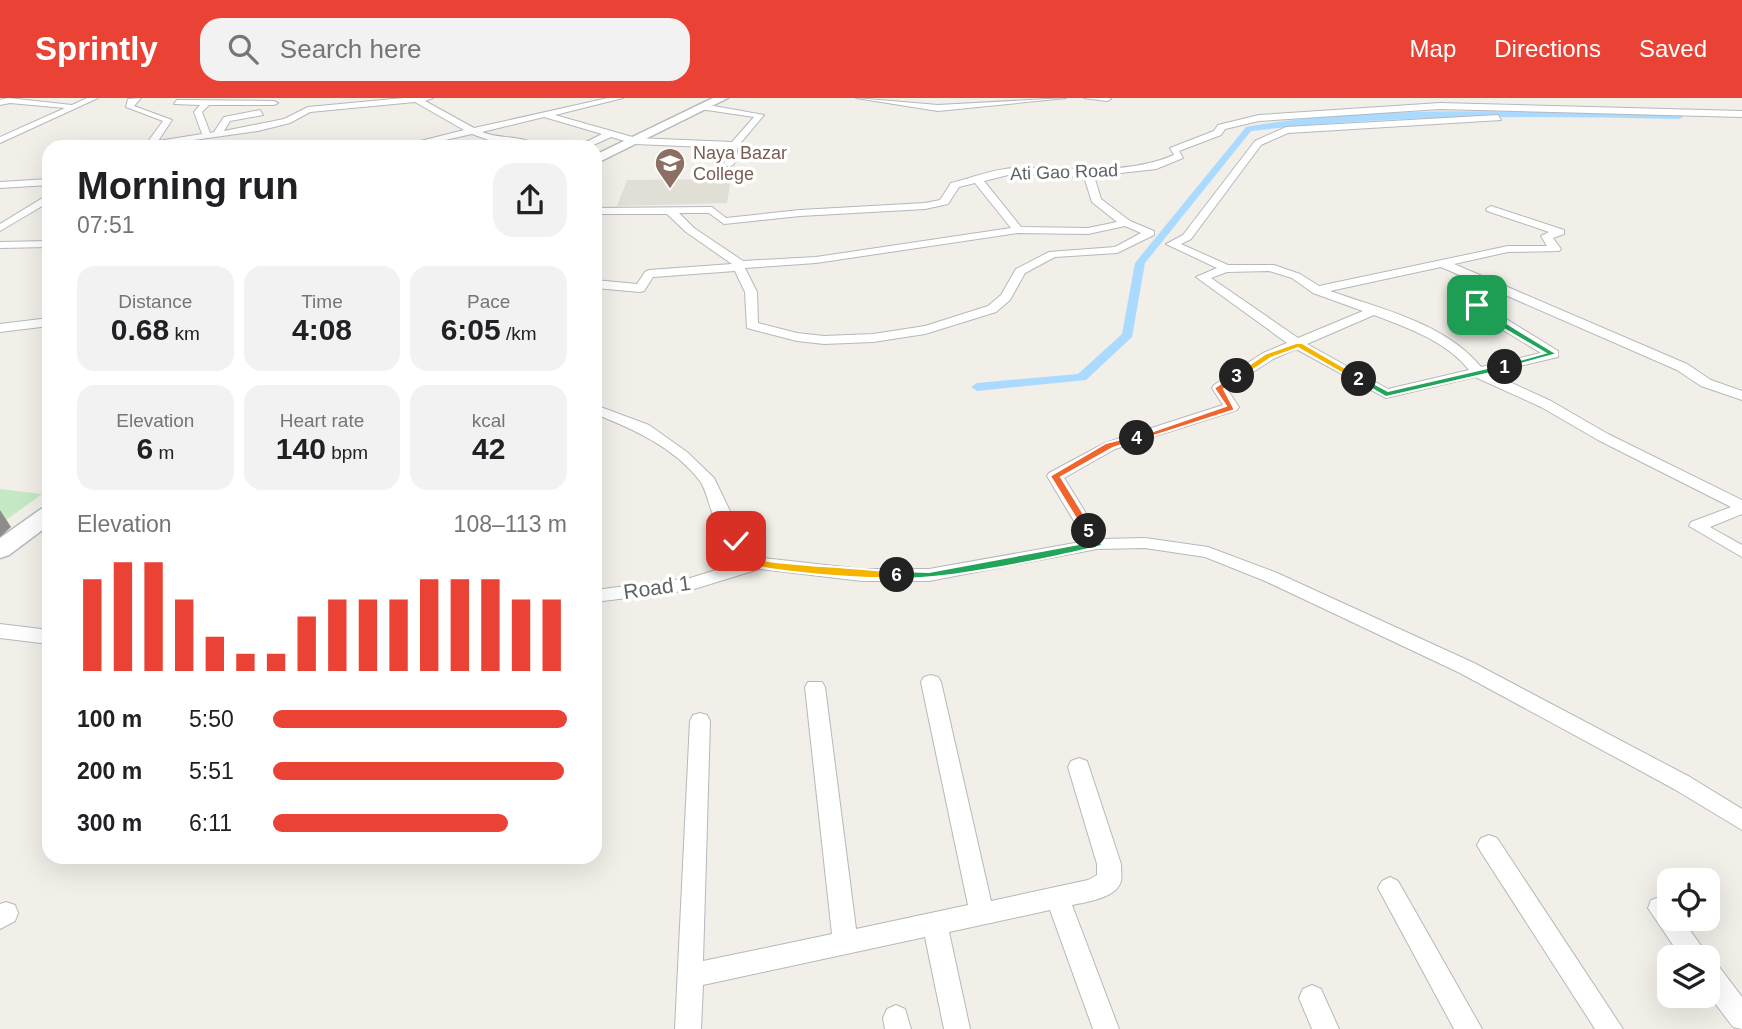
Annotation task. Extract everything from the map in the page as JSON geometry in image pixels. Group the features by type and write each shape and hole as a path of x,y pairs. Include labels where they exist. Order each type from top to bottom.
{"main road":[{"path":"602,157 722,98"},
{"path":"0,550 42,519"}],"street":[{"path":"0,140 94,98"},
{"path":"137,98 131,102 130,107 168,120 155,140"},
{"path":"433,140 619,98"},
{"path":"860,98 937,107 1062,98"},
{"path":"1087,98 1107,99"},
{"path":"1226,269 1206,257 1172,244 1187,237 1258,142 1286,130 1487,118 1696,122 1687,113 1661,99"},
{"path":"0,103 10,100 72,106"},
{"path":"184,140 287,121 308,110 424,100 472,131 498,140"},
{"path":"177,102 274,101 270,110 227,119 217,135"},
{"path":"205,103 198,112 206,136"},
{"name":"Ati Gao Road","path":"669,210 712,209 724,221 800,213 925,206 944,202 955,185 1012,171 1088,174 1156,166 1180,156 1173,150 1218,133 1221,127 1259,118 1440,106 1742,114"},
{"path":"704,107 760,114 734,145 729,164"},
{"path":"544,115 635,141 734,145"},
{"path":"597,140 610,134"},
{"path":"602,211 669,210 690,230 740,266 751,292 751,325 804,338 877,339 946,324 994,308 1013,289 1020,271 1053,254 1116,250 1150,233 1126,223 1096,200 1088,174"},
{"path":"978,180 1018,230"},
{"path":"0,185 42,182"},
{"path":"0,228 42,207"},
{"path":"1317,290 1508,249 1555,249 1546,236 1560,232 1491,209"},
{"path":"602,285 640,288 649,274 816,260 1018,230 1088,231 1126,223"},
{"path":"0,245 42,244"},
{"path":"1440,262 1682,367 1706,383 1742,396"},
{"path":"1477,305 1492,318 1553,354 1479,374 1386,394 1299,345 1202,277 1226,269 1270,267 1296,276 1317,290 1376,310 1462,352 1479,374 1546,404 1603,437 1742,507"},
{"path":"1097,544 1055,476 1110,446 1232,408 1219,388 1268,356 1376,310"},
{"path":"0,328 42,323"},
{"path":"602,412 644,428 682,455 708,481 721,515 736,541 758,563 862,575 929,575 1097,544 1145,543 1208,552 1271,577 1467,668 1682,783 1742,821"},
{"path":"1742,507 1697,526 1742,552"},
{"name":"Road 1","path":"602,595 691,584 758,563"},
{"path":"0,631 42,636"},
{"path":"930,682 982,914"},
{"path":"815,687 845,943"},
{"path":"688,1029 700,721"},
{"path":"690,976 1092,890 1110,881 1109,864 1079,767"},
{"path":"1489,845 1610,1029"},
{"path":"1390,888 1469,1029"},
{"path":"1057,897 1106,1029"},
{"path":"935,924 957,1029"},
{"path":"1720,989 1742,1018"},
{"path":"1312,998 1326,1029"}],"shaded area":[{"path":"731,179 727,203 617,206 627,180"}],"green space":[{"path":"0,489 42,494 6,520 0,520"}],"waterway":[{"path":"977,387 1082,377 1128,335 1140,263 1249,129 1356,118 1464,114 1679,117"}],"place":[{"name":"Naya Bazar College","path":"670,190"}],"route":[{"path":"736,541 758,563 862,575 929,575 1097,544 1055,476 1110,446 1232,408 1219,388 1268,356 1299,345 1386,394 1479,374 1553,354 1492,318 1477,305"}]}
